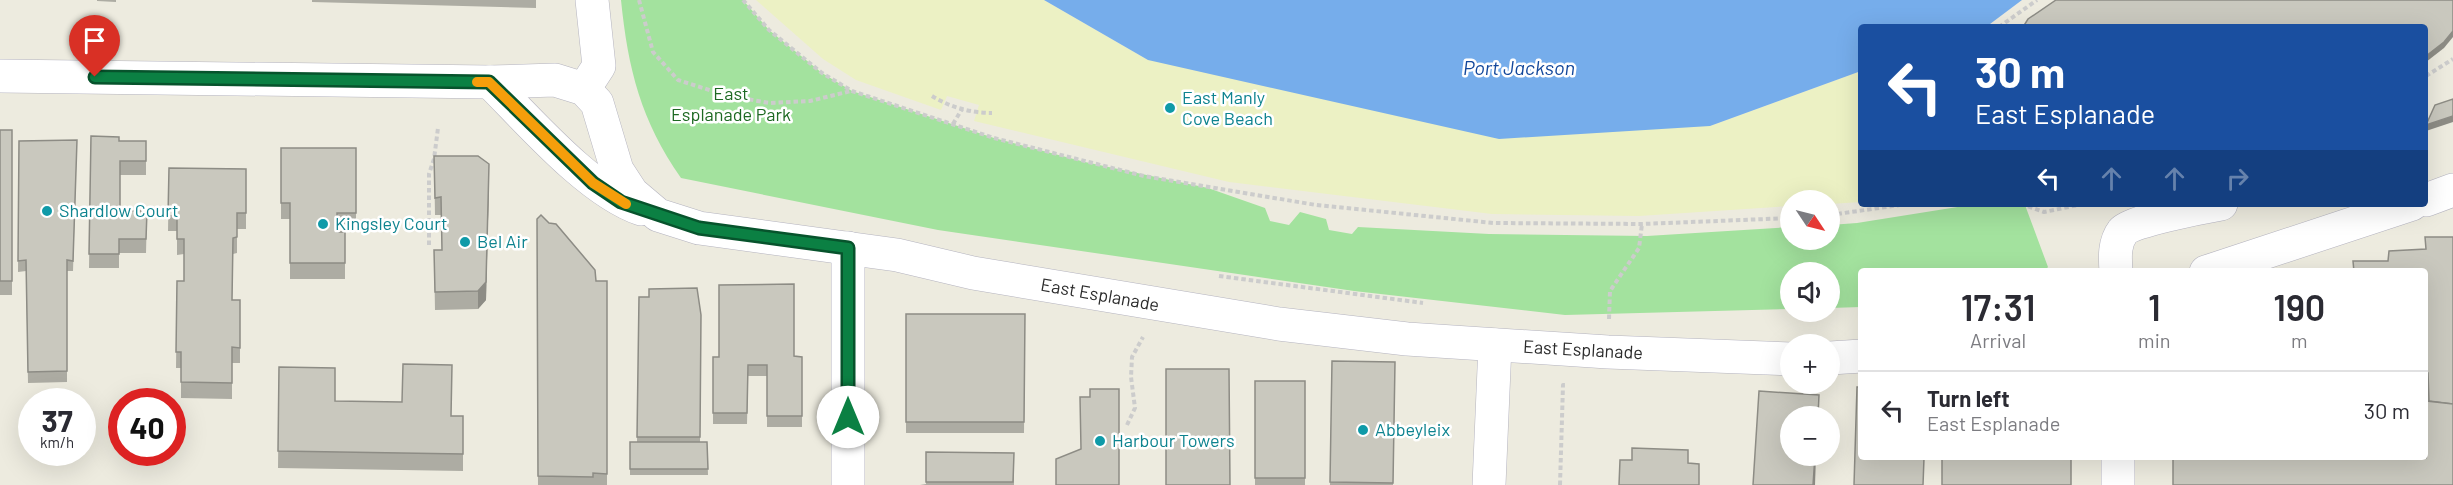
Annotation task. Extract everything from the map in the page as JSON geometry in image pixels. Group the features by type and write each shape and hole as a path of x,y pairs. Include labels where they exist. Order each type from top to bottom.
{"street":[{"path":"0,76 489,82 555,80 584,89 599,66 592,0"},
{"path":"489,82 593,183 621,202 658,214"},
{"name":"East Esplanade","path":"584,89 597,103 616,170 632,194 658,214 699,228 848,248 920,260 973,273 1279,324 1407,339 1780,358"},
{"path":"2428,199 2453,190"},
{"path":"2116,268 2116,243 2124,229 2137,222 2207,207"},
{"path":"2218,268 2403,207"},
{"path":"848,248 848,485"},
{"path":"1489,485 1495,345"},
{"path":"1840,357 1858,356"},
{"path":"2118,460 2118,485"}],"path":[{"path":"639,0 652,52 678,80 725,95 769,103 810,101 852,91"},
{"path":"742,0 769,30 822,73 852,91 1006,141 1144,176 1316,205 1494,223 1642,224 1780,219"},
{"path":"2003,24 2037,0"},
{"path":"2428,75 2453,58"},
{"path":"932,96 977,113 992,113"},
{"path":"953,124 963,109"},
{"path":"429,244 429,174 434,159 438,128"},
{"path":"1840,214 1886,207"},
{"path":"2030,207 2044,212 2068,207"},
{"path":"1598,319 1609,320 1610,291 1639,248 1642,224"},
{"path":"1207,274 1429,303"},
{"path":"1127,425 1135,408 1131,377 1132,357 1143,337 1144,330"},
{"path":"1560,485 1563,385 1574,385"}],"green space":[{"name":"East Esplanade Park","path":"621,0 743,0 769,30 822,73 852,91 994,138 1085,162 1208,188 1265,208 1270,221 1289,225 1300,212 1326,219 1329,230 1352,234 1358,227 1489,234 1647,236 1780,228 1780,250 1840,250 1840,224 1957,207 2026,207 2048,267 1858,268 1858,307 1840,308 1840,262 1780,262 1780,309 1565,315 1354,291 938,230 681,178 667,157 646,115 628,49"}],"sand":[{"name":"East Manly Cove Beach","path":"756,0 1044,0 1148,60 1710,126 1858,72 1858,202 1840,203 1840,190 1780,190 1780,207 1639,216 1492,214 1229,182 974,121 979,105 947,96 941,110 856,80 823,59"}],"water":[{"name":"Port Jackson","path":"1044,0 2022,0 1990,24 1858,24 1858,72 1710,126 1499,139 1148,60"}],"building":[{"path":"2056,0 2453,0 2453,31 2444,42 2428,54 2428,24 2025,24 2028,19"},
{"path":"2453,99 2453,116 2428,124 2435,105"},
{"path":"0,130 12,130 12,281 0,281"},
{"path":"91,136 119,137 119,141 146,141 146,161 120,161 120,211 147,211 146,239 119,239 119,254 89,254"},
{"name":"Shardlow Court","path":"77,140 73,261 67,260 67,371 28,372 26,260 18,261 19,141"},
{"name":"Kingsley Court","path":"281,148 356,148 356,213 337,213 337,232 345,232 345,263 290,263 290,203 281,203"},
{"name":"Bel Air","path":"434,156 478,156 489,164 486,282 478,291 435,292 434,250 442,250 441,197 435,198"},
{"path":"169,168 246,169 246,213 237,213 237,237 233,238 232,300 240,300 240,348 232,347 232,383 181,382 181,352 176,352 177,281 184,281 184,239 177,239 177,215 168,216"},
{"path":"541,215 549,223 556,224 595,270 596,281 607,281 607,474 593,473 593,477 538,476 537,219"},
{"path":"2425,237 2453,237 2453,404 2429,401 2428,268 2354,268 2353,261 2388,261 2389,251 2426,249"},
{"path":"794,284 794,356 802,357 802,416 767,416 767,365 748,365 747,413 713,413 713,357 719,357 719,285"},
{"path":"697,288 701,315 700,437 637,437 639,297 649,297 649,289"},
{"path":"906,314 1025,314 1024,422 906,422"},
{"name":"Abbeyleix","path":"1332,361 1395,362 1393,483 1330,482"},
{"path":"403,364 452,365 451,416 463,416 463,454 278,451 279,367 335,368 335,401 402,402"},
{"path":"1166,369 1229,369 1230,485 1166,485"},
{"path":"1255,381 1305,381 1305,478 1255,478"},
{"path":"1858,387 1858,460 1924,460 1923,485 1854,485"},
{"name":"Harbour Towers","path":"1090,389 1119,389 1119,485 1056,485 1056,459 1081,449 1080,397 1090,397"},
{"path":"1759,391 1819,395 1818,406 1780,406 1780,466 1814,466 1813,485 1753,485"},
{"path":"2428,401 2453,404 2453,485 2173,485 2173,460 2428,460"},
{"path":"630,442 707,442 708,469 630,469"},
{"path":"1632,448 1688,450 1688,463 1699,464 1699,485 1619,485 1620,460 1632,460"},
{"path":"926,452 1014,453 1013,482 926,482"},
{"path":"1942,460 2071,460 2071,485 1942,485"}],"slow traffic":[{"path":"477,82 489,82 593,183 626,204"}],"place":[{"name":"East Manly Cove Beach","path":"1170,108"},
{"name":"Shardlow Court","path":"47,211"},
{"name":"Kingsley Court","path":"323,224"},
{"name":"Bel Air","path":"465,242"},
{"name":"Abbeyleix","path":"1363,430"},
{"name":"Harbour Towers","path":"1100,441"}],"route":[{"path":"95,77 489,82 593,183 621,202 699,228 848,248 848,417"}]}
